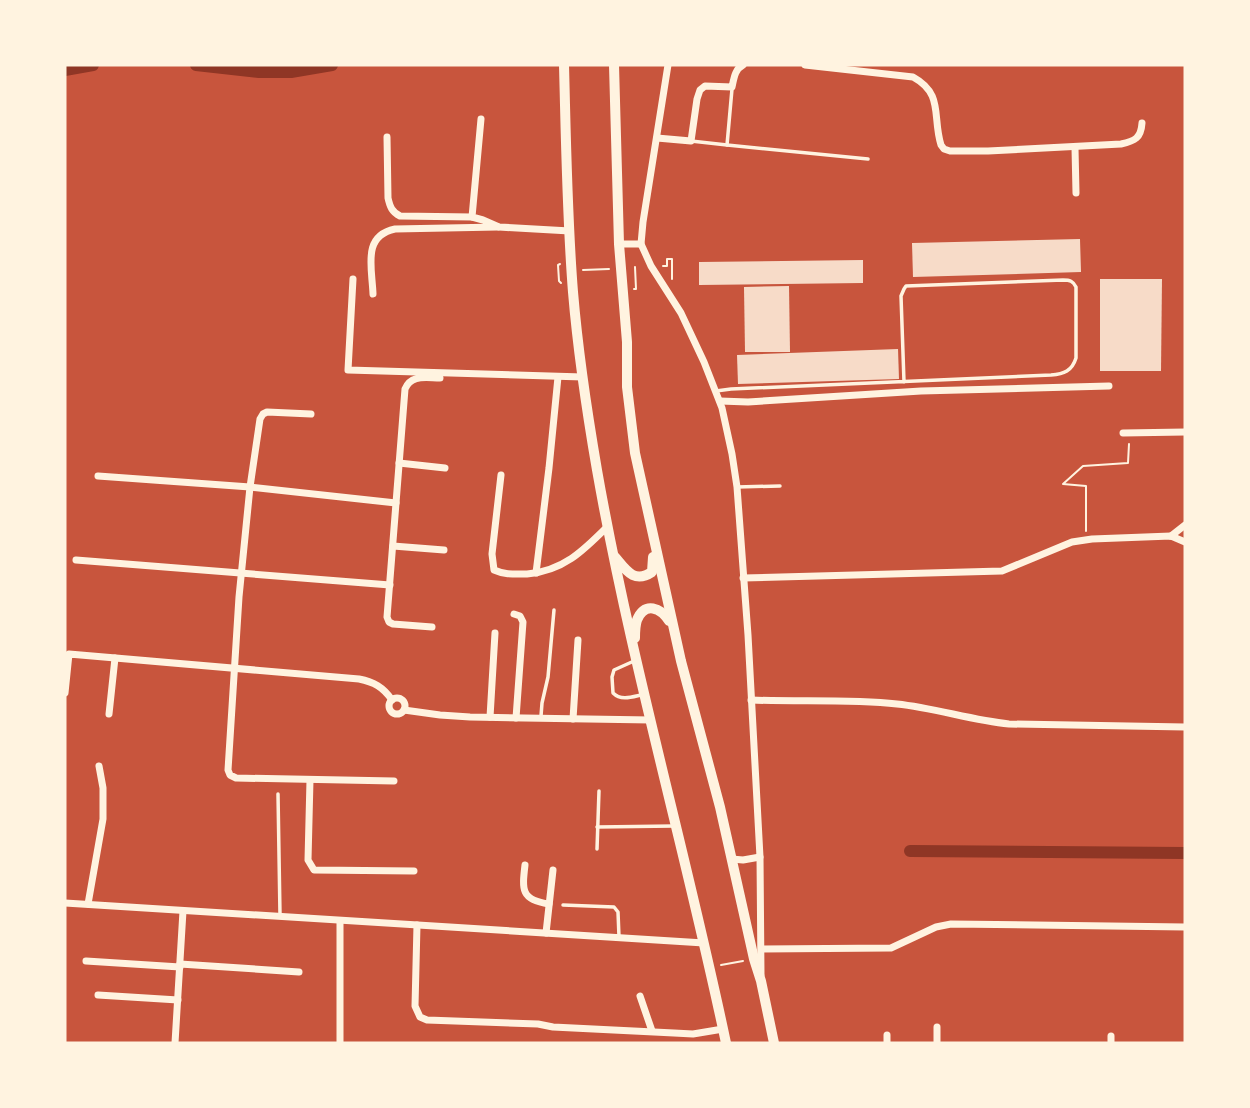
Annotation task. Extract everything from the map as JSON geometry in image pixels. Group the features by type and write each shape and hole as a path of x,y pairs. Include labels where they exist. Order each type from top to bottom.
{"main road":[{"path":"564,65 573,291 596,468 636,661 726,1043"},
{"path":"614,65 619,244 627,387 635,453 673,627 732,859 774,1043"},
{"path":"614,556 629,573 644,578 652,572 654,542"},
{"path":"634,649 636,623 646,609 656,608 664,613 673,627"}],"street":[{"path":"668,65 641,244 651,266 681,313 720,401 737,487 760,857 761,981"},
{"path":"657,138 691,141 700,90 705,86 732,87 735,73 743,65"},
{"path":"804,65 901,75 925,83 931,92 941,145 950,151 1075,148 1134,142 1142,131 1142,123"},
{"path":"472,217 481,119"},
{"path":"387,137 388,198 394,213 400,216 472,217 499,227"},
{"path":"1075,148 1076,193"},
{"path":"373,294 372,246 378,236 386,231 499,227 570,231"},
{"path":"619,244 641,244"},
{"path":"353,279 348,370 583,377"},
{"path":"536,573 558,377"},
{"path":"432,627 389,622 387,617 405,389 408,382 414,378 440,378"},
{"path":"720,401 748,402 921,391 1109,386"},
{"path":"311,414 267,412 260,419 242,573 228,770 230,775 236,778 394,781"},
{"path":"1126,433 1185,432"},
{"path":"399,463 445,468"},
{"path":"501,475 492,554 494,570 511,575 549,570 580,553 607,527"},
{"path":"98,476 250,487 396,503"},
{"path":"1171,536 1185,525"},
{"path":"743,578 1002,571 1072,542 1171,536 1185,542"},
{"path":"393,546 444,550"},
{"path":"76,560 390,585"},
{"path":"514,614 520,616 523,622 516,718"},
{"path":"490,717 495,634"},
{"path":"573,719 578,640"},
{"path":"65,694 69,654 359,679 381,687 392,700 403,701 404,710 440,715 651,720"},
{"path":"109,713 115,658"},
{"path":"751,700 898,704 1009,724 1185,727"},
{"path":"88,904 103,819 103,788 99,766"},
{"path":"310,780 308,860 314,870 414,871"},
{"path":"732,859 760,857"},
{"path":"525,865 523,879 529,899 549,904"},
{"path":"546,933 552,870"},
{"path":"65,902 704,943"},
{"path":"174,1043 183,911"},
{"path":"340,920 340,1043"},
{"path":"762,949 891,948 936,927 951,924 1185,927"},
{"path":"417,925 415,1006 420,1017 427,1020 693,1034 723,1029"},
{"path":"86,961 299,972"},
{"path":"98,995 178,1000"},
{"path":"640,996 652,1031"},
{"path":"937,1027 937,1043"}],"lane":[{"path":"727,145 732,87"},
{"path":"691,141 868,159"},
{"path":"716,391 731,388 904,382 1051,375 1069,371 1076,358 1074,283 1063,280 906,286 901,296 904,382"},
{"path":"737,487 780,486"},
{"path":"541,718 554,610"},
{"path":"636,661 614,670 613,693 624,698 644,695"},
{"path":"597,849 598,791"},
{"path":"278,794 280,917"},
{"path":"597,827 676,826"},
{"path":"563,905 614,907 618,912 619,937"}],"path":[{"path":"662,284 672,279 672,258 667,259 667,266"},
{"path":"1086,540 1086,486 1063,484 1083,466 1128,463 1126,433"},
{"path":"710,967 754,959"}],"building":[{"path":"1080,239 1081,272 913,277 912,243"},
{"path":"863,260 863,283 699,285 699,262"},
{"path":"1100,279 1162,279 1161,371 1100,371"},
{"path":"789,286 790,352 745,352 744,287"},
{"path":"898,349 899,379 738,384 737,355"}],"waterway":[{"path":"65,70 93,65"},
{"path":"196,65 259,72 291,72 332,65"},
{"path":"910,851 1185,853"}]}
